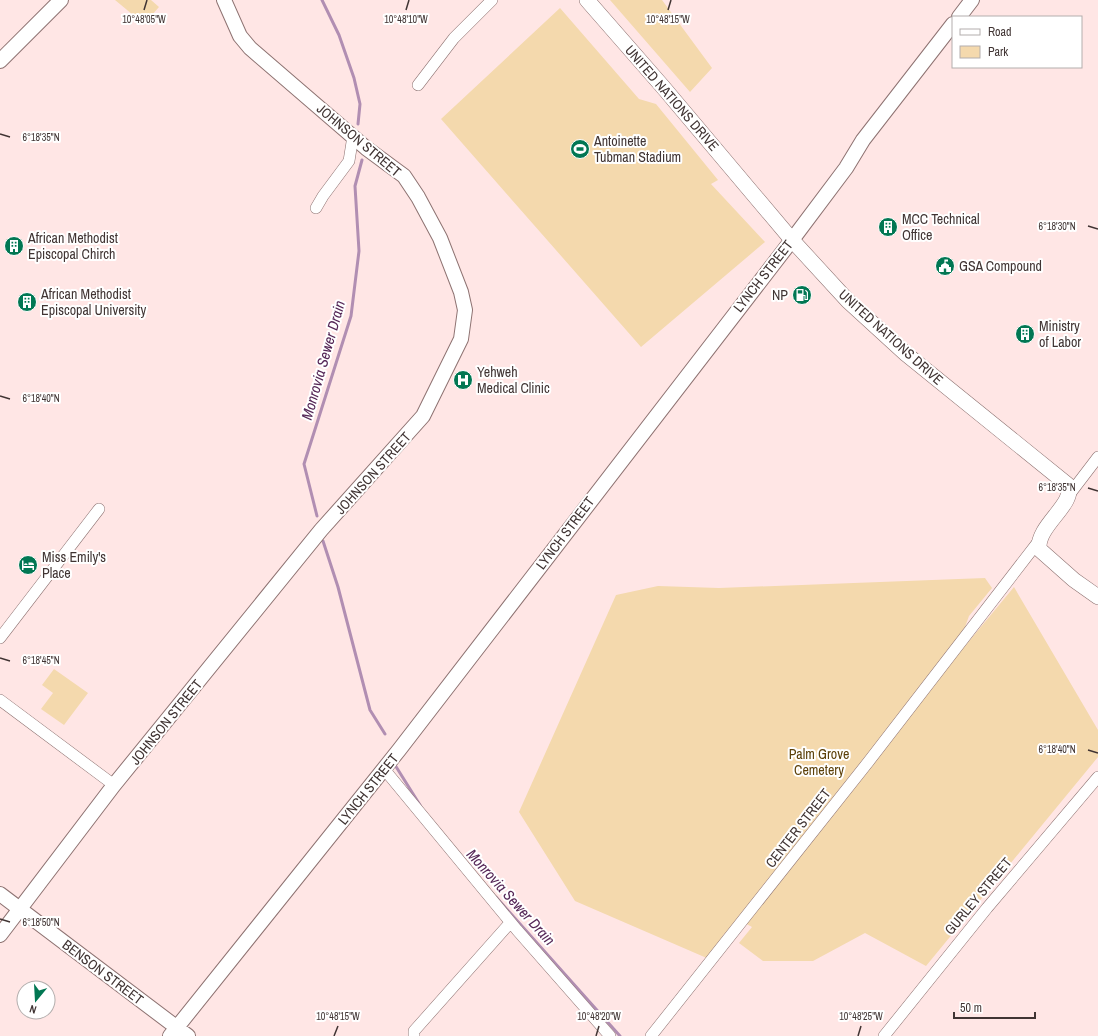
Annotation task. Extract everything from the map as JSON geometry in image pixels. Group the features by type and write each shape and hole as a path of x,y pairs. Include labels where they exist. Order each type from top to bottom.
{"main road":[{"name":"UNITED NATIONS DRIVE","path":"587,0 663,87 792,240 848,301 906,354 1064,481 1070,489 1069,495"},
{"path":"1069,495 1040,536 1038,542 1039,549 1043,555 1098,597"}],"street":[{"path":"0,61 61,0"},
{"name":"JOHNSON STREET","path":"0,935 114,785 321,530 423,416 461,339 466,310 461,292 436,231 418,197 404,176 353,136 244,42 224,0"},
{"path":"418,85 454,38 492,0"},
{"path":"959,16 972,0"},
{"name":"LYNCH STREET","path":"178,1033 384,769 792,240 846,168 864,140 952,25"},
{"path":"316,208 349,161 353,136"},
{"path":"1069,495 1098,457"},
{"path":"0,638 99,509"},
{"name":"CENTER STREET","path":"651,1036 860,774 1038,542"},
{"path":"0,700 114,785"},
{"path":"384,769 510,923 610,1036"},
{"name":"GURLEY STREET","path":"884,1036 987,908 1098,777"},
{"name":"BENSON STREET","path":"0,894 178,1033"},
{"path":"414,1036 414,1031 510,923"}],"green space":[{"path":"115,0 151,0 159,7 144,24"},
{"path":"610,0 662,0 712,68 690,92"},
{"name":"Antoinette Tubman Stadium","path":"560,8 639,99 656,104 718,180 711,184 765,242 641,347 441,119"},
{"name":"Palm Grove Cemetery","path":"985,578 992,588 969,616 960,641 965,646 1014,587 1098,730 1098,757 926,966 865,933 813,961 763,961 739,943 752,927 743,922 724,934 709,959 575,901 519,812 616,595 658,586 719,588"},
{"path":"54,669 88,693 64,725 41,709 53,693 42,685"}],"waterway":[{"name":"Monrovia Sewer Drain","path":"322,0 339,35 354,78 360,104 358,124"},
{"name":"Monrovia Sewer Drain","path":"317,516 304,464 351,316 359,251 355,186 362,160"},
{"name":"Monrovia Sewer Drain","path":"323,541 338,587 370,710 385,734"},
{"name":"Monrovia Sewer Drain","path":"395,765 420,805"},
{"name":"Monrovia Sewer Drain","path":"496,897 620,1036"}],"place":[{"name":"Antoinette Tubman Stadium","path":"580,149"},
{"name":"MCC Technical Office","path":"888,227"},
{"name":"African Methodist Episcopal Chirch","path":"14,246"},
{"name":"GSA Compound","path":"945,266"},
{"name":"NP","path":"802,295"},
{"name":"African Methodist Episcopal University","path":"27,302"},
{"name":"Ministry of Labor","path":"1025,334"},
{"name":"Yehweh Medical Clinic","path":"463,380"},
{"name":"Miss Emily's Place","path":"28,565"}]}
